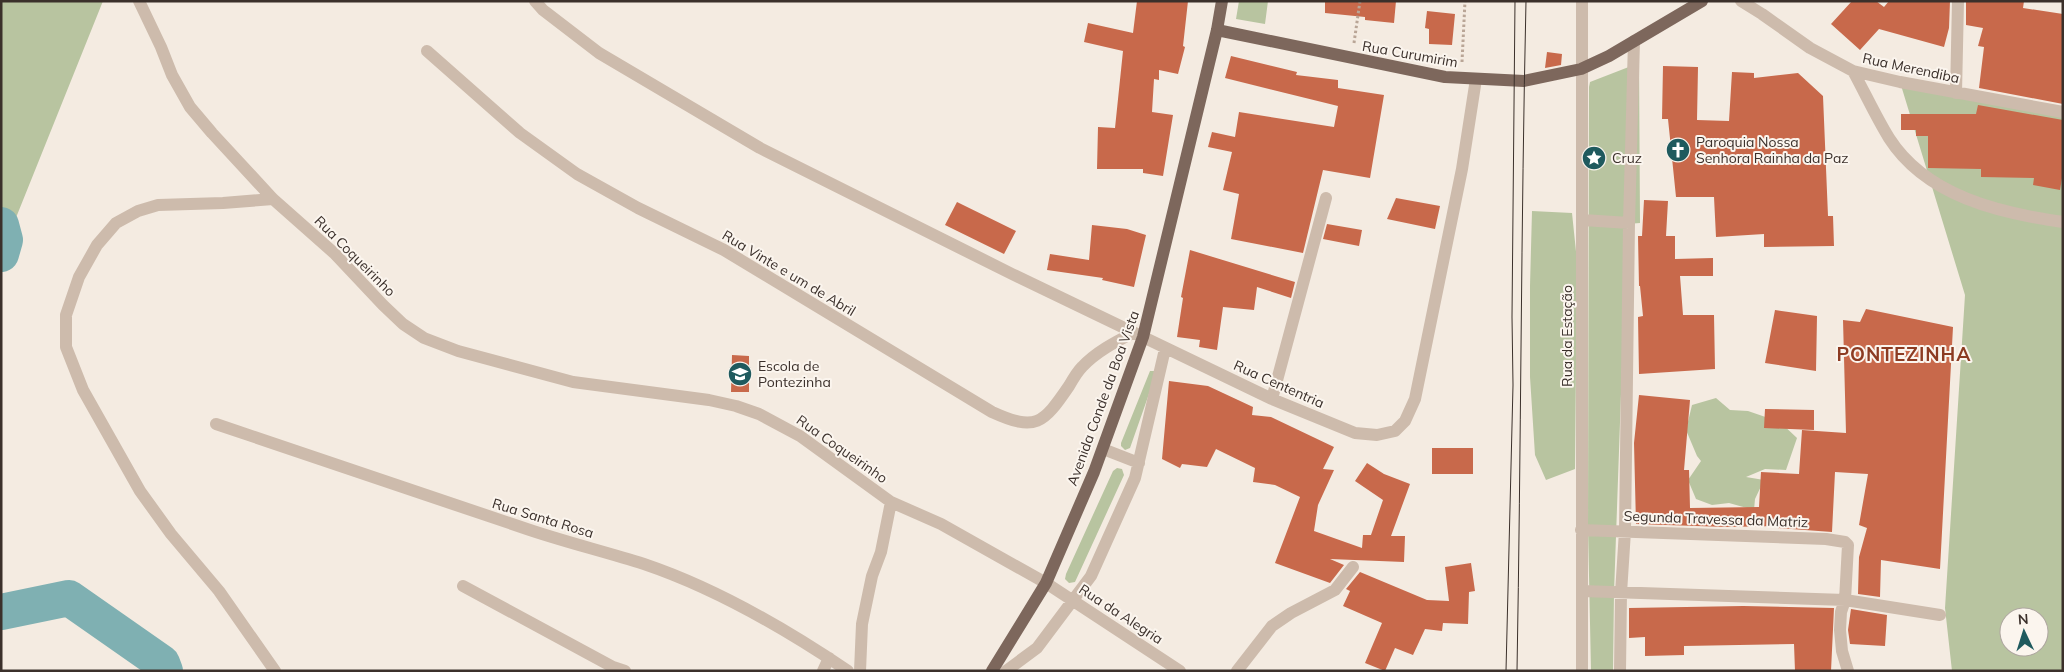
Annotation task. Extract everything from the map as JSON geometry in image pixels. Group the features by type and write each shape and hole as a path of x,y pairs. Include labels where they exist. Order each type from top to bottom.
{"main road":[{"name":"Avenida Conde da Boa Vista","path":"992,671 1046,583 1103,449 1138,335 1217,30 1222,1"},
{"name":"Rua Curumirim","path":"1217,30 1445,77 1524,81 1581,69 1634,41 1702,1"}],"street":[{"path":"138,1 161,47 172,75 190,107 273,198"},
{"name":"Rua Cententria","path":"535,1 543,10 599,53 760,148 1165,349 1272,399 1355,433 1377,435 1395,431 1405,421 1415,399 1462,169 1476,79"},
{"name":"Rua da Estação","path":"1582,1 1582,671"},
{"name":"Rua Merendiba","path":"1741,1 1810,48 1853,71 1956,93 2063,112"},
{"path":"1956,93 1958,1"},
{"path":"1620,671 1621,593 1625,531 1629,223 1634,41"},
{"name":"Rua Vinte e um de Abril","path":"427,52 520,133 576,174 638,208 724,250 992,412 1008,419 1025,423 1041,420 1055,408 1081,367 1110,345 1138,335"},
{"path":"1853,71 1890,139 1919,174 1949,191 1986,206 2063,222"},
{"path":"273,198 223,203 158,205 138,211 116,222 97,245 78,277 66,315 66,347 83,390 140,491 171,534 219,591 275,671"},
{"name":"Rua Coqueirinho","path":"273,198 334,253 360,282 403,324 424,338 458,351 573,382 678,395 736,406 759,414 800,436 891,502 941,524 1046,583"},
{"path":"1272,399 1326,198"},
{"path":"1583,220 1629,223"},
{"path":"1006,671 1037,648 1091,576 1135,478 1165,349"},
{"name":"Rua Santa Rosa","path":"216,424 534,532 645,565 697,586 758,616 848,671"},
{"path":"1103,449 1138,463"},
{"path":"860,671 863,615 891,502"},
{"name":"Segunda Travessa da Matriz","path":"1581,530 1838,540 1848,545 1845,600"},
{"path":"1237,671 1272,626 1335,590 1353,567"},
{"name":"Rua da Alegria","path":"1046,583 1180,671"},
{"path":"462,586 613,667 626,671"},
{"path":"1582,591 1845,600 1940,614"},
{"path":"1845,600 1841,612 1840,630 1842,651 1848,671"},
{"path":"823,671 829,658"}],"path":[{"path":"1351,59 1360,1"},
{"path":"1461,78 1465,1"}],"green space":[{"path":"1,1 103,1 1,255"},
{"path":"1239,1 1268,1 1265,24 1236,19"},
{"path":"1639,63 1640,223 1627,224 1613,671 1591,671 1588,527 1589,87 1590,82"},
{"path":"1900,82 2063,115 2063,671 1952,671 1945,608 1965,295"},
{"path":"1532,211 1572,213 1577,261 1575,469 1546,480 1535,455 1530,377"},
{"path":"1150,371 1154,371 1156,374 1130,448 1125,450 1121,443"},
{"path":"1716,398 1730,410 1748,411 1780,422 1797,438 1786,470 1765,469 1746,477 1764,480 1755,499 1754,510 1729,503 1712,505 1696,499 1688,480 1701,461 1686,430 1692,405"},
{"path":"1117,468 1122,469 1124,475 1075,582 1069,583 1065,579 1066,574 1113,471"}],"building":[{"path":"1137,1 1188,1 1183,46 1185,47 1178,74 1159,70 1159,80 1154,79 1152,112 1173,115 1163,176 1143,173 1143,169 1097,169 1098,127 1115,128 1123,51 1084,42 1088,23 1133,33"},
{"path":"1325,1 1396,1 1394,23 1365,20 1365,17 1325,13"},
{"path":"1852,1 1876,1 1884,7 1889,1 1950,1 1949,28 1944,47 1879,29 1860,50 1831,24"},
{"path":"1966,1 2024,1 2023,8 2063,14 2063,104 1979,88 1984,47 1978,46 1983,28 1966,25"},
{"path":"1427,11 1455,14 1452,45 1429,44 1429,29 1425,28"},
{"path":"1547,52 1562,54 1561,65 1545,68"},
{"path":"1231,56 1297,72 1296,75 1338,80 1338,88 1384,95 1370,178 1323,170 1303,253 1231,239 1239,194 1223,190 1232,152 1208,147 1212,132 1235,137 1239,112 1334,127 1338,106 1225,78"},
{"path":"1663,66 1698,67 1697,120 1729,121 1732,72 1754,73 1754,78 1798,73 1823,96 1828,216 1833,216 1834,246 1764,247 1764,234 1716,237 1714,197 1676,197 1668,119 1662,119"},
{"path":"1978,105 2063,120 2063,172 2060,190 2033,185 2034,178 1981,177 1981,169 1928,168 1928,136 1916,136 1916,130 1901,130 1901,114 1976,114"},
{"path":"1396,198 1440,206 1435,229 1387,219"},
{"path":"1644,200 1668,201 1666,236 1675,236 1675,259 1713,258 1713,276 1680,276 1683,315 1714,315 1715,369 1639,374 1638,317 1643,316 1639,286 1638,236 1642,236"},
{"path":"957,202 1016,231 1004,254 945,225"},
{"path":"1327,224 1362,230 1359,246 1323,239"},
{"path":"1092,225 1127,229 1146,235 1134,287 1102,280 1103,278 1047,270 1050,254 1089,260"},
{"path":"1190,250 1295,282 1291,298 1257,287 1254,310 1223,307 1217,350 1199,347 1200,340 1177,337 1183,298 1181,297"},
{"path":"1866,309 1953,327 1940,569 1881,560 1880,597 1858,594 1859,557 1867,528 1859,525 1868,474 1835,472 1832,532 1777,528 1777,526 1727,527 1636,524 1634,443 1639,395 1690,400 1684,470 1689,470 1690,508 1759,507 1761,472 1799,474 1802,430 1846,433 1843,320 1860,322"},
{"path":"1775,310 1817,316 1816,371 1765,363"},
{"name":"Escola de Pontezinha","path":"732,355 749,356 749,392 731,392"},
{"path":"1169,381 1208,386 1253,407 1252,415 1271,417 1334,447 1323,469 1334,470 1318,505 1314,531 1362,548 1363,535 1371,535 1383,500 1355,481 1367,463 1384,474 1410,484 1391,536 1405,536 1404,562 1330,559 1344,565 1330,583 1275,563 1300,497 1275,485 1253,482 1255,468 1216,449 1207,467 1182,464 1180,468 1162,459"},
{"path":"1765,409 1814,410 1814,430 1764,428"},
{"path":"1432,448 1473,448 1473,474 1432,474"},
{"path":"1471,563 1475,591 1469,592 1468,624 1443,623 1442,631 1425,629 1413,655 1395,648 1385,671 1365,663 1382,623 1343,606 1350,591 1346,589 1360,572 1427,600 1449,601 1445,567"},
{"path":"1743,606 1834,608 1831,671 1795,671 1794,644 1684,646 1684,655 1645,656 1645,637 1629,638 1629,608"},
{"path":"1851,609 1887,615 1885,646 1850,644 1848,630"}],"waterway":[{"path":"1,225 5,240 1,254"},
{"path":"1,612 69,598 162,663 165,671"}],"tram line":[{"path":"1506,671 1513,385 1515,1"},
{"path":"1517,671 1526,1"}],"place":[{"name":"Paroquia Nossa Senhora Rainha da Paz","path":"1678,150"},
{"name":"Cruz","path":"1594,158"},
{"name":"Escola de Pontezinha","path":"740,374"}],"district":[{"name":"PONTEZINHA","path":"1904,354"}]}
